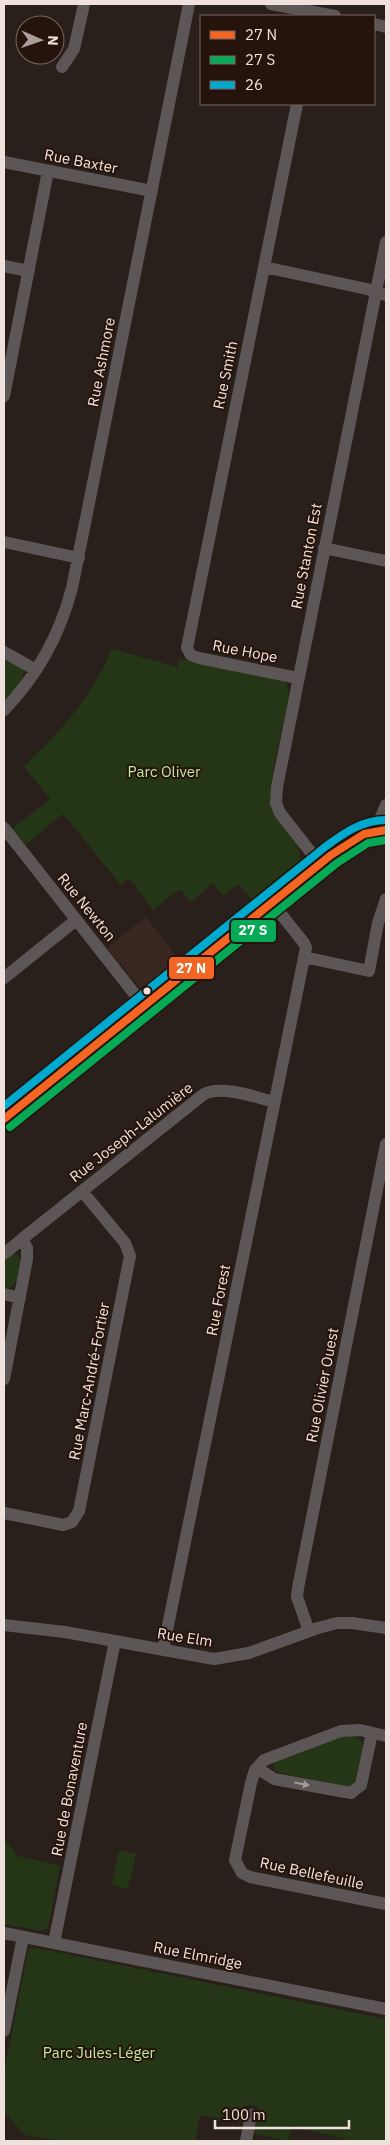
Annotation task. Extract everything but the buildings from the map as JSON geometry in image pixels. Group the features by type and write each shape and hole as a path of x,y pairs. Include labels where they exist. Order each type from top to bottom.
{"street":[{"path":"62,67 74,49 84,4"},
{"name":"Rue Ashmore","path":"4,710 36,670 62,620 72,588 189,4"},
{"path":"271,4 331,15"},
{"name":"Rue Smith","path":"188,652 188,638 297,105"},
{"name":"Rue Baxter","path":"4,162 152,191"},
{"path":"4,396 48,171"},
{"name":"Rue Stanton Est","path":"320,864 287,824 276,803 277,787 324,548 381,294 386,242"},
{"path":"4,266 28,271"},
{"path":"264,267 381,294"},
{"path":"4,542 79,558"},
{"path":"324,548 386,562"},
{"path":"4,652 36,670"},
{"name":"Rue Hope","path":"188,652 199,658 298,678"},
{"path":"4,1119 320,864 364,833 383,830 380,819 386,805"},
{"name":"Rue Newton","path":"4,828 144,1006"},
{"path":"304,957 369,970 378,924 386,899"},
{"name":"Rue Forest","path":"163,1650 306,948 272,903"},
{"path":"4,978 76,920"},
{"name":"Rue Joseph-Lalumière","path":"4,1254 209,1091 221,1090 274,1102"},
{"name":"Rue Olivier Ouest","path":"309,1631 297,1598 298,1582 386,1144"},
{"name":"Rue Marc-André-Fortier","path":"4,1513 63,1525 76,1519 80,1511 130,1256 125,1243 82,1191"},
{"path":"4,1379 28,1254 22,1240"},
{"path":"4,1294 20,1298"},
{"name":"Rue Elm","path":"4,1625 58,1630 206,1658 230,1658 260,1650 309,1631 337,1623 352,1623 386,1628"},
{"name":"Rue de Bonaventure","path":"54,1943 115,1641"},
{"path":"372,1733 361,1785 351,1793 274,1778 257,1768 268,1757 341,1731 353,1730 372,1733 386,1736"},
{"name":"Rue Bellefeuille","path":"257,1768 251,1783 236,1856 236,1865 242,1873 250,1877 386,1904"},
{"name":"Rue Elmridge","path":"4,1933 386,2009"},
{"path":"4,2032 23,1937"},
{"path":"246,2141 251,2115"}],"shaded area":[{"path":"146,917 181,963 146,991 141,989 107,948"}],"green space":[{"name":"Parc Oliver","path":"112,649 177,667 179,659 281,679 287,684 289,696 275,760 272,790 296,839 300,859 299,868 255,904 239,884 223,896 213,883 191,902 181,890 177,891 153,910 129,878 121,885 63,814 25,845 12,829 50,799 24,766 51,740 85,698"},
{"path":"4,657 23,669 23,674 18,687 4,701"},
{"path":"13,1254 18,1255 21,1260 17,1280 11,1288 4,1287 4,1262"},
{"path":"342,1736 356,1736 363,1743 357,1779 352,1788 276,1772 273,1765 276,1761"},
{"path":"4,1839 18,1856 60,1866 49,1924 46,1929 40,1931 4,1924"},
{"path":"119,1850 136,1854 128,1889 112,1885"},
{"name":"Parc Jules-Léger","path":"32,1947 386,2019 386,2141 347,2141 347,2139 291,2126 288,2141 253,2133 260,2113 258,2107 250,2104 243,2107 241,2122 200,2115 195,2141 63,2141 25,2135 4,2112 4,2072 28,1951"}],"transit line":[{"name":"26","path":"4,1106 325,847 346,832 361,825 386,820"},
{"path":"4,1119 331,855 364,834 386,830"},
{"path":"10,1127 337,863 368,843 386,840"}]}
